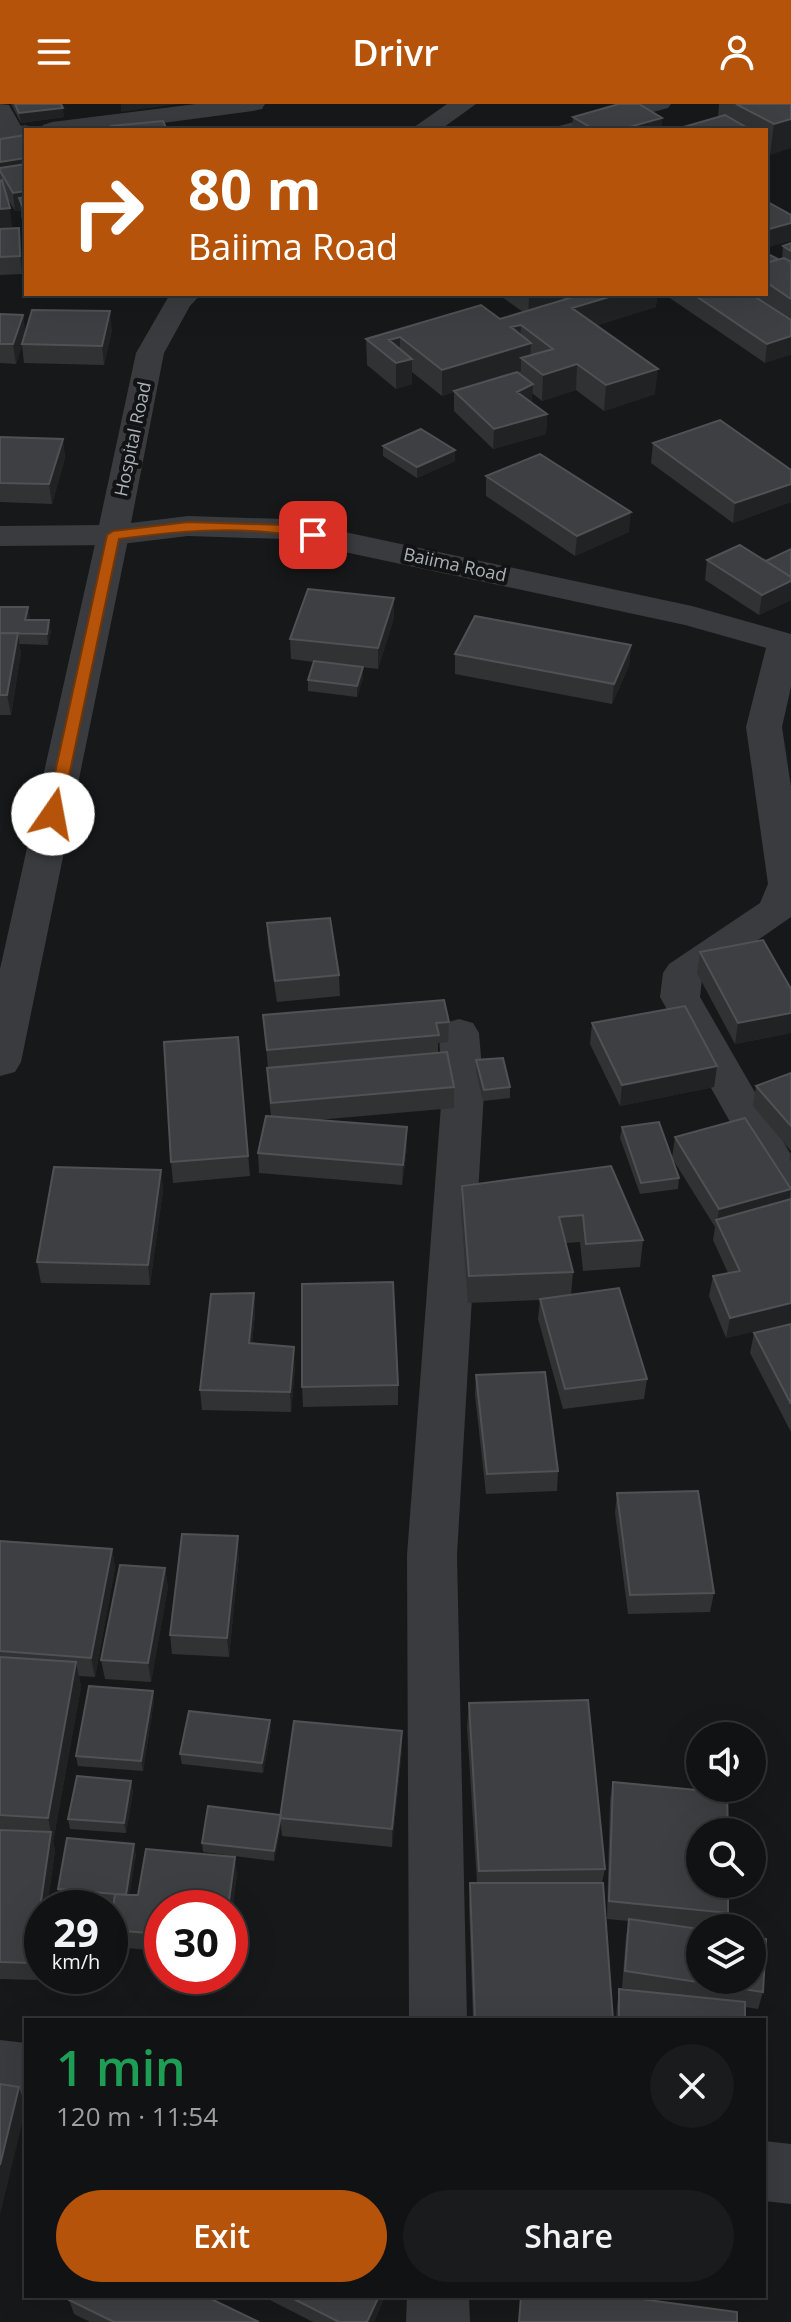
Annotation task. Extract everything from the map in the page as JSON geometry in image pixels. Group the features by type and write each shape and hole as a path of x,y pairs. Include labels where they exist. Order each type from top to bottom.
{"street":[{"path":"67,128 253,104"},
{"path":"426,128 464,104"},
{"path":"0,110 13,135"},
{"name":"Hospital Road","path":"0,1062 150,353 178,302 185,296"},
{"name":"Baiima Road","path":"0,536 113,535 188,526 284,529 692,616 788,645"},
{"path":"788,645 764,727 787,884 776,910 683,973 680,997 791,1193"},
{"path":"438,2018 432,1555 463,1092 459,1033"},
{"path":"0,2069 24,2072"},
{"path":"766,2171 791,2174"},
{"path":"438,2298 438,2322"}],"lane":[{"path":"572,128 662,104"}],"building":[{"path":"15,104 61,104 63,108 19,113"},
{"path":"619,104 639,104 662,118 626,128 592,128 573,117"},
{"path":"736,104 791,104 791,119 774,124"},
{"path":"725,115 748,128 680,128"},
{"path":"163,121 166,128 112,128"},
{"path":"24,135 24,158 0,162 0,139"},
{"path":"24,164 24,191 13,193 0,168"},
{"path":"2,180 10,208 0,209"},
{"path":"768,202 791,215 791,223 768,229"},
{"path":"19,228 20,256 0,257 0,229"},
{"path":"768,254 778,259 770,262"},
{"path":"784,258 791,262 791,299 768,283 770,262"},
{"path":"576,296 612,296 572,308 658,369 606,385 577,364 543,375 521,358 553,349 521,325 511,327 531,343 442,370 400,337 389,340 412,359 396,363 366,339 481,305 500,319"},
{"path":"696,296 754,296 791,320 791,336 767,344"},
{"path":"32,310 110,311 102,346 22,344"},
{"path":"0,314 23,315 13,344 0,344"},
{"path":"517,372 533,384 517,392 547,414 494,429 454,391"},
{"path":"720,420 791,470 791,484 735,503 653,443"},
{"path":"421,429 455,450 417,467 383,446"},
{"path":"0,437 63,439 49,484 0,483"},
{"path":"540,454 631,512 577,536 486,476"},
{"path":"740,545 791,577 791,581 762,595 707,560"},
{"path":"791,549 791,577 766,561"},
{"path":"308,589 394,598 378,648 290,639"},
{"path":"0,607 28,607 25,620 49,620 47,634 0,633"},
{"path":"475,616 631,645 614,684 455,654"},
{"path":"0,633 18,633 7,695 0,695"},
{"path":"314,661 363,667 357,686 308,680"},
{"path":"330,918 339,975 275,981 267,923"},
{"path":"763,940 791,989 791,1013 738,1023 700,952"},
{"path":"444,1000 449,1022 436,1023 439,1035 267,1050 263,1015"},
{"path":"685,1006 717,1066 622,1085 592,1023"},
{"path":"238,1037 248,1156 171,1162 164,1042"},
{"path":"447,1052 454,1087 271,1103 267,1068"},
{"path":"503,1058 510,1087 484,1090 476,1060"},
{"path":"791,1073 791,1126 756,1086"},
{"path":"266,1116 407,1127 403,1165 258,1153"},
{"path":"745,1118 791,1189 719,1209 675,1137"},
{"path":"659,1122 679,1178 641,1183 622,1127"},
{"path":"611,1166 643,1240 586,1244 583,1215 559,1217 573,1272 469,1276 462,1186"},
{"path":"54,1167 161,1170 148,1265 37,1262"},
{"path":"791,1199 791,1303 730,1318 713,1276 740,1271 716,1220"},
{"path":"393,1282 398,1385 302,1387 302,1284"},
{"path":"619,1288 647,1379 565,1389 540,1299"},
{"path":"254,1293 249,1343 294,1347 290,1392 200,1390 211,1294"},
{"path":"791,1324 791,1404 754,1333"},
{"path":"545,1372 558,1471 487,1474 476,1375"},
{"path":"698,1491 714,1593 630,1595 617,1493"},
{"path":"182,1534 238,1536 227,1638 170,1635"},
{"path":"0,1541 112,1549 91,1658 0,1651"},
{"path":"120,1565 165,1568 148,1663 101,1660"},
{"path":"0,1657 76,1662 48,1818 0,1815"},
{"path":"89,1686 153,1691 141,1761 76,1756"},
{"path":"588,1700 605,1869 479,1871 469,1703"},
{"path":"189,1711 270,1720 262,1763 180,1754"},
{"path":"294,1721 402,1731 392,1829 280,1818"},
{"path":"77,1776 131,1781 124,1823 68,1819"},
{"path":"613,1782 686,1789 686,1802 727,1802 728,1818 686,1818 686,1898 728,1898 728,1913 609,1901"},
{"path":"208,1806 281,1815 274,1851 202,1843"},
{"path":"0,1830 51,1832 43,1890 24,1890 24,1963 0,1962"},
{"path":"67,1838 134,1844 127,1890 58,1889"},
{"path":"146,1849 235,1857 230,1890 144,1890 144,1933 128,1931 128,1895 138,1895"},
{"path":"470,1883 603,1883 613,2018 475,2018"},
{"path":"629,1919 686,1927 686,1980 625,1971"},
{"path":"619,1989 745,2002 745,2018 619,2018"},
{"path":"0,2084 19,2087 0,2165"},
{"path":"209,2298 259,2322 114,2322 69,2300"},
{"path":"292,2298 378,2298 367,2322 339,2322"},
{"path":"521,2298 634,2298 737,2312 737,2322 519,2322"}],"route":[{"path":"53,814 113,535 188,526 284,529 313,535"}]}
